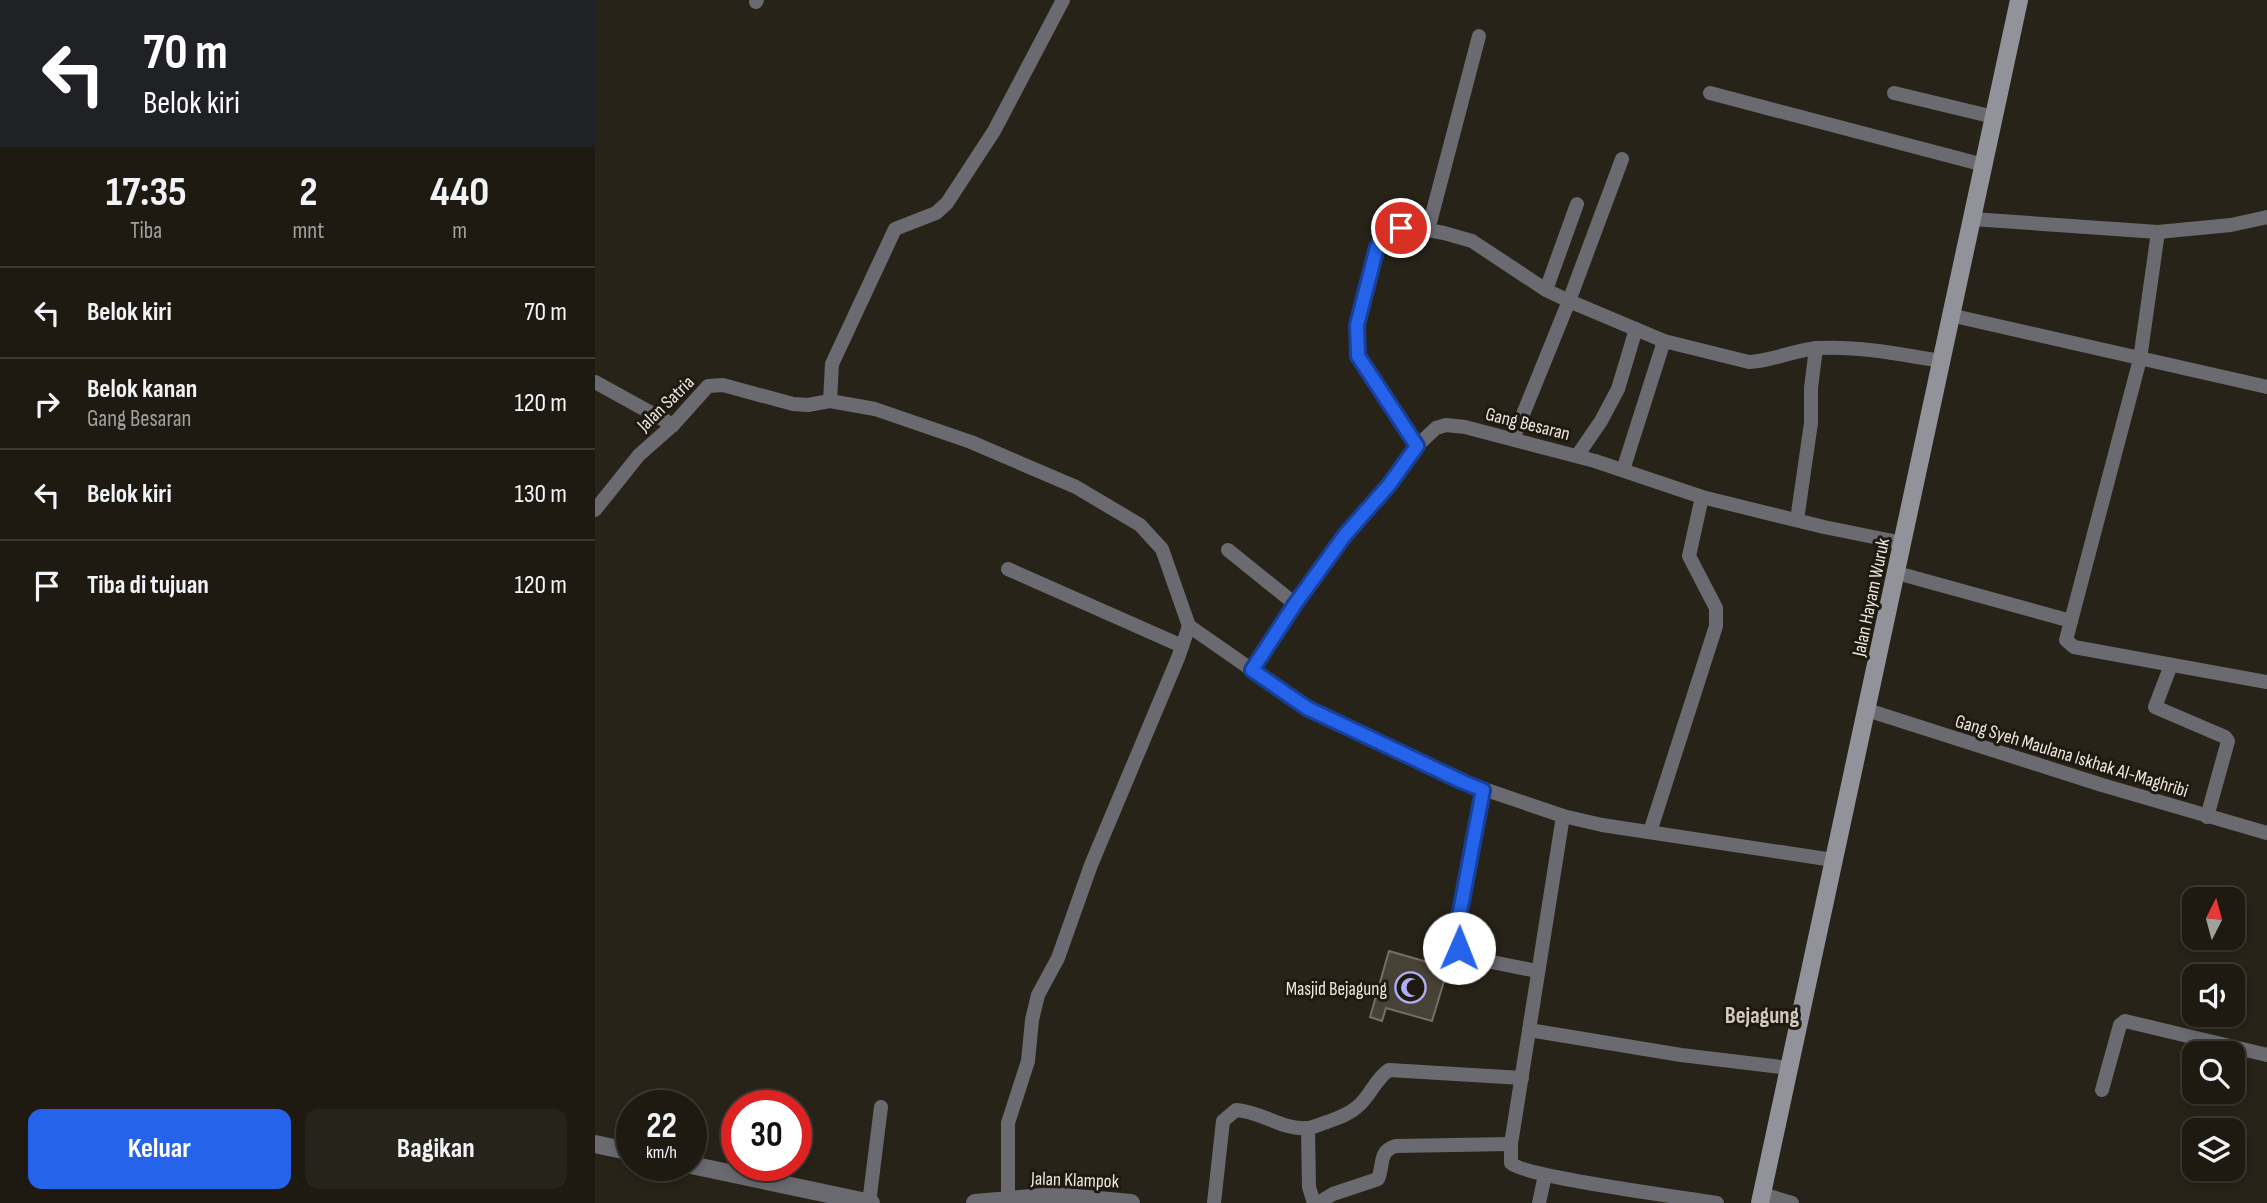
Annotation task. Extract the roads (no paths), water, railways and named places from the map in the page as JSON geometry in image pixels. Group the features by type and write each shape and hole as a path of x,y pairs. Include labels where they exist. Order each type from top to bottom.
{"main road":[{"name":"Jalan Hayam Wuruk","path":"1761,1198 2019,0"}],"street":[{"path":"1063,0 993,131 947,203 936,214 895,229 832,364 830,401 875,409 971,442 1076,487 1111,506 1140,525 1163,549 1189,626 1307,708 1463,782 1563,816 1833,860"},
{"path":"1428,230 1479,36"},
{"path":"1710,93 1984,165"},
{"path":"1895,93 1994,117"},
{"path":"1513,439 1569,301 1622,159"},
{"path":"1546,290 1577,204"},
{"path":"1972,219 2158,232 2231,225 2267,216"},
{"path":"1417,446 1358,356 1357,325 1377,247 1383,237 1401,228 1428,230 1472,241 1546,290 1569,301 1664,341 1749,362 1763,362 1817,348 1873,349 1941,361"},
{"path":"2158,232 2140,359 2066,640 2074,647 2267,682"},
{"path":"1950,314 2267,387"},
{"path":"1577,456 1601,421 1618,388 1636,329"},
{"path":"1622,470 1664,341"},
{"path":"1797,520 1811,422 1811,388 1817,348"},
{"path":"595,382 673,425"},
{"name":"Jalan Satria","path":"595,510 639,455 673,425 700,393 712,385 723,385 793,404 808,405 830,401"},
{"name":"Gang Besaran","path":"1252,670 1345,535 1389,485 1417,446 1436,428 1445,425 1465,427 1577,456 1702,497 1903,543"},
{"path":"1650,832 1716,626 1716,608 1689,556 1702,497"},
{"path":"1229,550 1295,604"},
{"path":"1007,569 1182,646"},
{"path":"1897,573 2071,621"},
{"path":"1009,1201 1008,1123 1028,1061 1038,995 1058,958 1091,865 1189,626"},
{"path":"2171,666 2155,707 2227,738 2228,741 2207,817"},
{"name":"Gang Syeh Maulana Iskhak Al-Maghribi","path":"1867,710 2207,817 2267,833"},
{"path":"1483,790 1455,941 1464,954 1472,958 1537,971"},
{"path":"1563,816 1511,1144 1511,1163 1515,1167 1545,1175 1717,1203"},
{"path":"2102,1090 2120,1025 2125,1021 2267,1055"},
{"path":"1529,1030 1681,1055 1789,1068"},
{"path":"1214,1203 1223,1121 1236,1110 1308,1128 1343,1117 1354,1110 1365,1101 1384,1073 1389,1070 1522,1078"},
{"path":"707,1169 808,1196 870,1203 881,1107"},
{"path":"1308,1128 1309,1187 1316,1203 1333,1194 1378,1179 1384,1153 1388,1148 1511,1144"},
{"path":"595,1144 616,1149"},
{"path":"1539,1203 1545,1175"},
{"name":"Jalan Klampok","path":"975,1203 1065,1196 1131,1203"},
{"path":"1761,1198 1792,1203"}],"place":[{"name":"Masjid Bejagung","path":"1410,988"}],"district":[{"name":"Bejagung","path":"1762,1015"}]}
